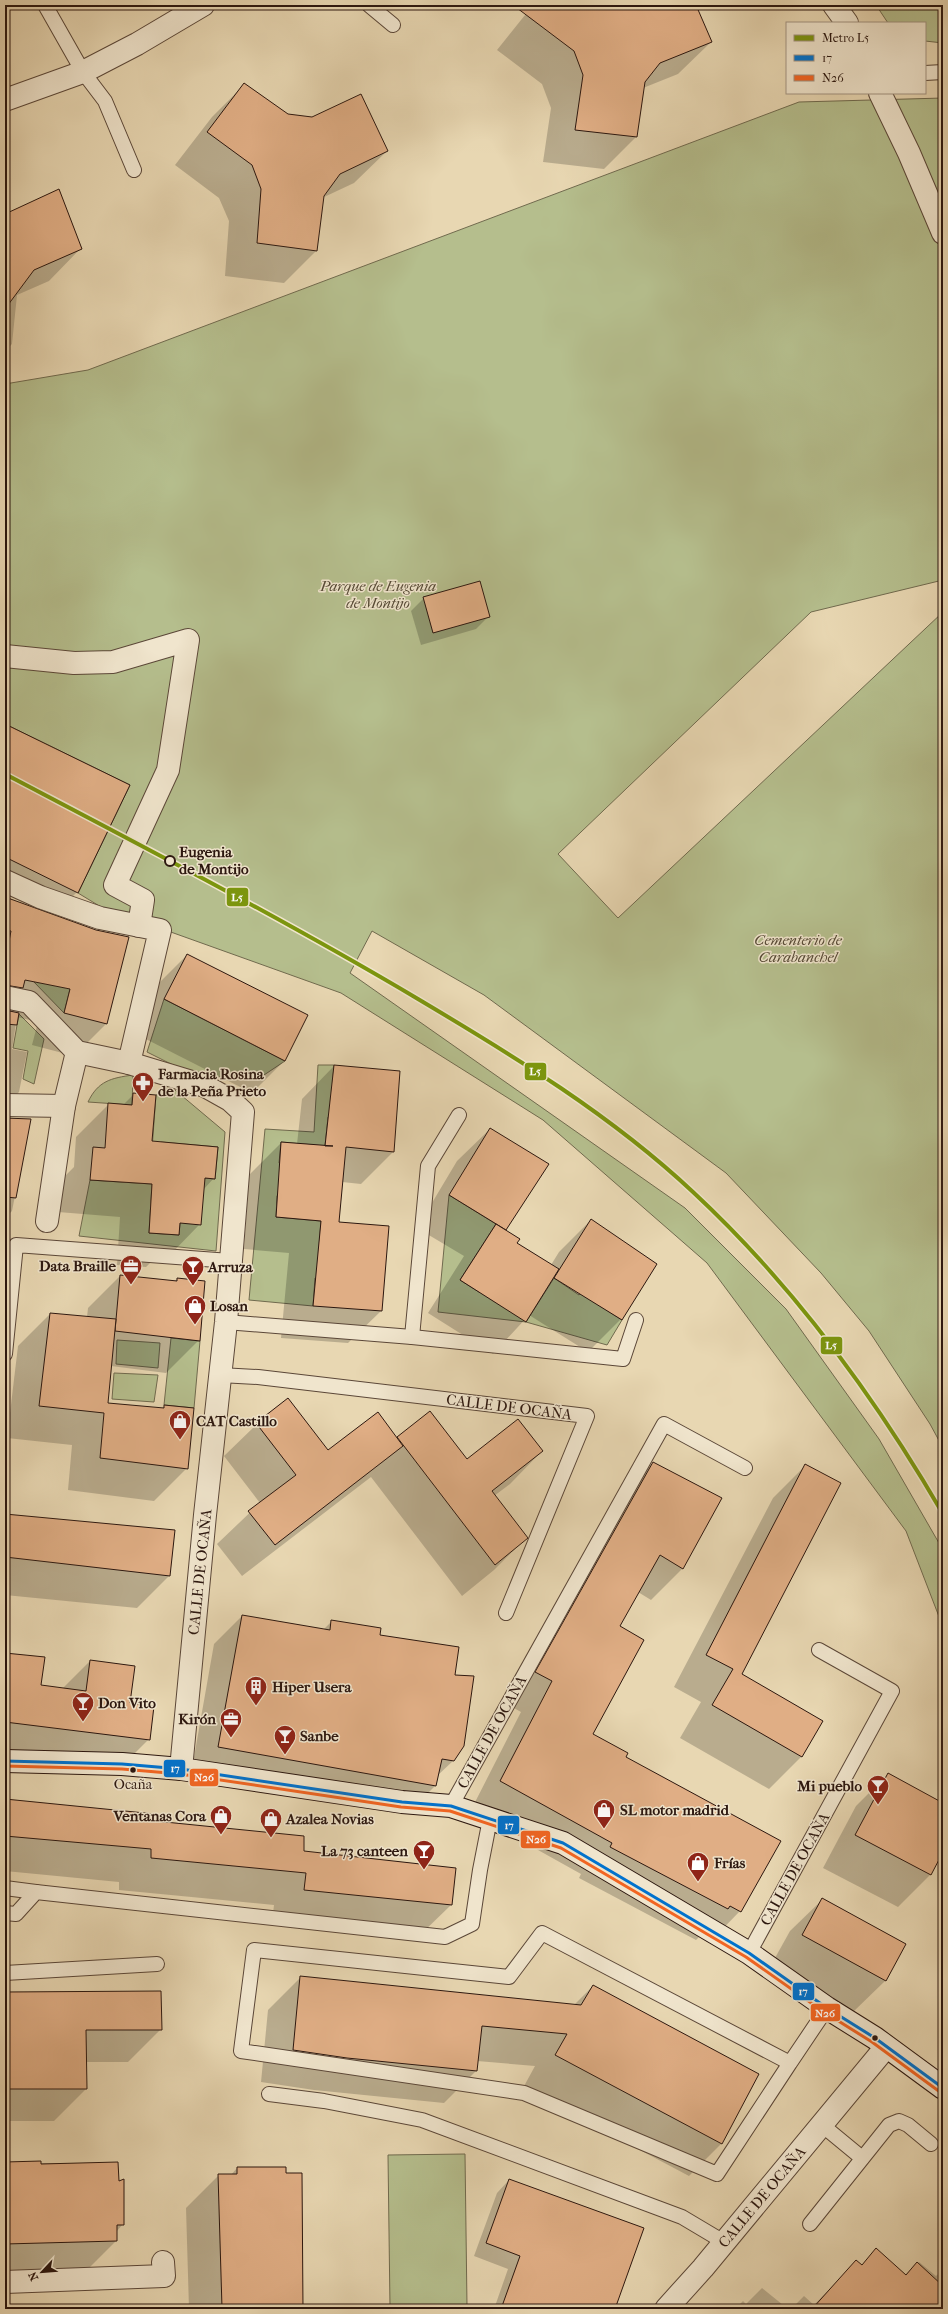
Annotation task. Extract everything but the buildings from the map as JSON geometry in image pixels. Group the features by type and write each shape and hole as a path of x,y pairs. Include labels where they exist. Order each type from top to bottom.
{"street":[{"path":"5,100 83,72 137,44 202,5"},
{"path":"834,5 846,22"},
{"path":"880,94 909,153 943,233"},
{"path":"5,656 74,663 113,662 188,640 168,770 115,885 143,900 139,926"},
{"path":"5,881 40,897 100,918 160,930 157,948 128,1063"},
{"path":"5,997 29,1002 77,1052 64,1106 47,1221"},
{"name":"CALLE DE OCAÑA","path":"77,1052 128,1063 206,1086 230,1100 243,1112 226,1322 181,1769"},
{"path":"5,1105 64,1106"},
{"name":"CALLE DE OCAÑA","path":"5,1761 122,1764 181,1769 402,1802 451,1806 563,1843 749,1953 943,2088"},
{"name":"CALLE DE OCAÑA","path":"666,2309 724,2242 886,2047"},
{"path":"5,2282 164,2276 163,2262"}],"lane":[{"path":"45,5 83,72 105,101 134,170"},
{"path":"369,5 393,25"},
{"path":"926,73 943,72"},
{"path":"412,1337 428,1166 458,1115"},
{"path":"5,1354 16,1245 230,1261"},
{"path":"226,1322 412,1337 623,1359 636,1320"},
{"name":"CALLE DE OCAÑA","path":"220,1375 586,1416 506,1613"},
{"name":"CALLE DE OCAÑA","path":"451,1806 664,1424 745,1468"},
{"name":"CALLE DE OCAÑA","path":"749,1953 892,1691 819,1650"},
{"path":"5,1888 445,1937 472,1924 480,1870 490,1819"},
{"path":"5,1913 16,1914 36,1892"},
{"path":"790,2063 542,1933 509,1977 254,1950 241,2051 524,2093 717,2174 827,2008"},
{"path":"5,1973 157,1964"},
{"path":"269,2094 324,2101 422,2120 682,2217 724,2242"},
{"path":"810,2224 889,2125 899,2121 908,2125 931,2144"},
{"path":"822,2125 862,2158"}],"green space":[{"path":"876,5 943,5 943,43 926,41 926,22 887,22"},
{"name":"Parque de Eugenia de Montijo","path":"943,98 943,580 811,612 558,854 618,918 943,612 943,1448 930,1424 869,1331 821,1273 726,1173 484,995 372,931 350,973 685,1208 786,1309 879,1439 943,1550 943,1627 906,1531 707,1263 543,1120 341,993 101,907 78,893 130,785 5,724 5,384 88,370 799,102"},
{"path":"41,949 78,957 64,1013 34,982"},
{"path":"164,999 285,1061 261,1077 225,1078 183,1070 147,1052"},
{"path":"19,1014 44,1039 34,1084 23,1079 28,1051 13,1048"},
{"path":"318,1065 334,1065 332,1091 349,1119 328,1117 325,1146 281,1142 279,1163 301,1165 277,1196 276,1217 321,1221 319,1248 337,1280 315,1278 313,1306 249,1300 265,1129 314,1132"},
{"path":"133,1075 132,1105 88,1102 96,1089 106,1082 112,1079"},
{"path":"166,1088 175,1090 225,1132 216,1251 79,1236 90,1180 152,1184 149,1233 179,1235 180,1223 205,1178 215,1179 218,1147 161,1142 152,1149 156,1095"},
{"path":"449,1195 496,1224 460,1280 479,1292 490,1275 526,1322 438,1312"},
{"path":"554,1278 579,1295 590,1278 599,1305 622,1320 607,1345 526,1322"},
{"path":"171,1338 200,1341 194,1408 164,1405"},
{"path":"117,1340 160,1343 158,1368 116,1364"},
{"path":"114,1373 158,1375 154,1402 112,1399"},
{"path":"465,2154 467,2306 390,2307 388,2155"}],"metro line":[{"name":"L5","path":"5,774 213,884 367,969 454,1020 526,1065 561,1088 629,1137 662,1164 730,1228 765,1265 798,1304 860,1385 917,1470 943,1514"}],"transit line":[{"name":"17","path":"5,1761 122,1764 181,1769 402,1802 451,1806 563,1843 749,1953 827,2008 875,2038 943,2088"},
{"name":"N26","path":"5,1766 122,1769 180,1774 401,1807 450,1811 561,1848 746,1957 824,2012 872,2042 940,2092"}],"place":[{"name":"Eugenia de Montijo","path":"170,861"},
{"name":"Farmacia Rosina de la Peña Prieto","path":"143,1102"},
{"name":"Data Braille","path":"131,1286"},
{"name":"Arruza","path":"193,1286"},
{"name":"Losan","path":"195,1326"},
{"name":"CAT Castillo","path":"180,1440"},
{"name":"Hiper Usera","path":"256,1706"},
{"name":"Don Vito","path":"83,1722"},
{"name":"Kirón","path":"231,1738"},
{"name":"Sanbe","path":"285,1756"},
{"name":"Ocaña","path":"133,1770"},
{"name":"Mi pueblo","path":"878,1806"},
{"name":"SL motor madrid","path":"604,1830"},
{"name":"Ventanas Cora","path":"221,1836"},
{"name":"Azalea Novias","path":"271,1838"},
{"name":"La 73 canteen","path":"424,1870"},
{"name":"Frías","path":"698,1882"}],"park label":[{"name":"Cementerio de Carabanchel","path":"798,948"}]}
